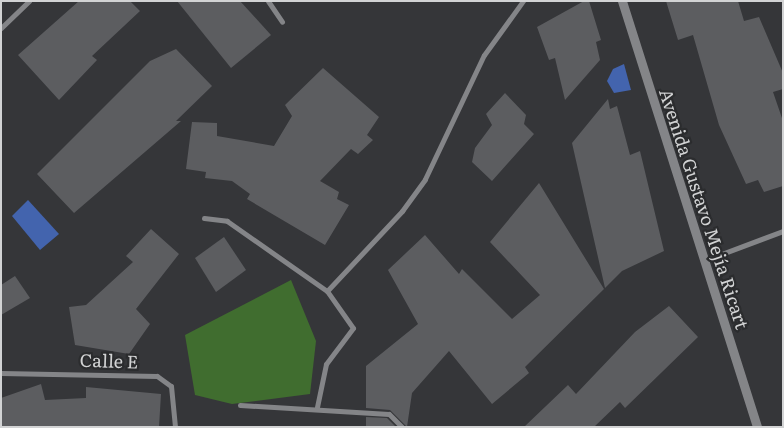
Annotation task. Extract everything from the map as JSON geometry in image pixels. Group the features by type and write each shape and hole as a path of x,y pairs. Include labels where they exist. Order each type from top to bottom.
{"street":[{"path":"1,28 29,1"},
{"path":"268,1 282,22"},
{"path":"327,291 402,211 425,179 484,55 524,1"},
{"name":"Avenida Gustavo Mejía Ricart","path":"622,1 702,261 757,427"},
{"path":"204,218 227,221 327,291 353,328 326,364 318,407"},
{"path":"702,261 783,231"},
{"name":"Calle E","path":"1,373 157,376 172,386 175,427"},
{"path":"240,405 318,407 389,414 402,427"}],"green space":[{"path":"291,280 316,341 310,394 232,404 195,395 185,335"}],"water":[{"path":"624,64 631,90 614,93 607,81 613,69"},
{"path":"28,200 59,234 40,250 12,216"}],"building":[{"path":"79,1 130,1 140,11 92,56 97,60 59,100 18,55"},
{"path":"177,1 240,1 271,35 231,68"},
{"path":"584,1 589,1 601,40 596,42 600,60 565,100 555,58 549,60 537,27"},
{"path":"666,1 738,1 744,21 759,17 783,73 783,89 773,92 783,121 783,186 764,192 758,180 746,184 719,125 693,35 678,40"},
{"path":"176,49 212,86 176,121 181,121 74,213 37,174 150,61"},
{"path":"323,68 379,117 367,135 373,140 358,154 351,149 320,181 339,192 337,199 349,205 325,245 247,199 250,194 232,181 205,178 206,172 186,169 192,122 217,123 217,136 274,146 292,116 285,105"},
{"path":"505,93 526,115 524,124 534,134 492,181 472,162 475,148 492,125 486,114"},
{"path":"608,99 610,109 617,106 630,155 640,151 664,251 622,271 605,288 572,143"},
{"path":"539,183 604,289 525,367 529,373 492,404 449,351 412,393 407,427 390,410 366,408 366,366 418,324 388,270 425,235 459,274 462,269 512,319 540,295 490,242"},
{"path":"151,229 179,254 136,309 150,324 129,354 75,345 69,307 86,305 133,262 126,256"},
{"path":"224,237 246,270 216,292 195,258"},
{"path":"15,276 30,298 1,315 1,285"},
{"path":"669,306 698,337 625,408 620,402 594,427 524,427 568,385 576,394 635,332"},
{"path":"41,384 45,400 86,398 86,387 161,394 159,427 1,427 1,398"},
{"path":"366,417 387,418 396,427 366,427"}]}
